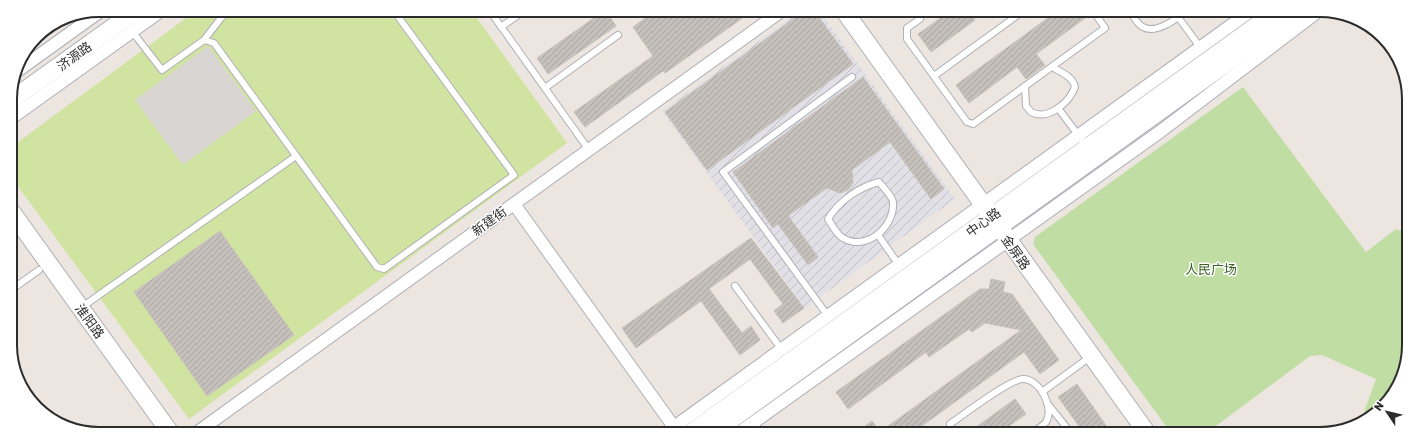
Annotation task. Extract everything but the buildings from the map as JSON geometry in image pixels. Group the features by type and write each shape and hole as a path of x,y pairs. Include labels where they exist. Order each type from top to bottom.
{"main road":[{"name":"济源路","path":"20,80 120,17"},
{"name":"济源路","path":"17,96 121,17"},
{"name":"金屏路","path":"849,17 1090,357 1142,427"},
{"name":"中心路","path":"725,427 750,416 995,222 1083,141 1268,17"},
{"name":"中心路","path":"699,427 1290,17"},
{"name":"淮阳路","path":"17,219 161,427"},
{"name":"淮阳路","path":"17,239 39,270 161,427"}],"street":[{"path":"24,67 92,17"},
{"path":"17,114 152,17"},
{"name":"新建街","path":"205,427 773,17"},
{"path":"1083,141 1200,47 1242,17"},
{"path":"675,427 899,265 995,222 1161,131 1311,17"},
{"path":"514,204 669,427"},
{"path":"743,427 750,416"}],"lane":[{"path":"129,17 162,70 204,40 222,17"},
{"path":"204,40 214,44 377,267 384,270 514,175 398,17"},
{"path":"494,17 589,150"},
{"path":"501,27 515,17"},
{"path":"919,17 920,19 907,28 907,39 967,122 973,124 1105,28 1097,17"},
{"path":"934,76 1015,17"},
{"path":"1134,17 1140,25 1148,29 1162,26 1177,17"},
{"path":"1181,17 1200,47"},
{"path":"545,88 618,35"},
{"path":"1025,86 1026,106 1031,112 1044,114 1058,108 1070,96 1074,90 1074,84 1067,76 1052,67"},
{"path":"828,316 723,172 852,78"},
{"path":"1058,108 1083,141"},
{"path":"80,308 296,156"},
{"path":"879,182 893,200 892,213 878,235 863,242 853,242 842,238 828,219 834,210 850,196 867,185 879,182"},
{"path":"878,235 899,265"},
{"path":"17,286 39,270"},
{"path":"735,286 782,350"},
{"path":"1042,392 1090,357"},
{"path":"950,424 1010,383 1023,379 1034,384 1042,392 1047,403 1067,427"},
{"path":"1040,427 1046,423 1048,417 1047,403"},
{"path":"750,416 758,427"}],"shaded area":[{"path":"792,17 824,17 955,199 805,308 662,111"},
{"path":"208,46 256,111 183,165 135,100"}],"green space":[{"path":"188,17 476,17 567,143 189,419 17,185 17,143"},
{"name":"人民广场","path":"1243,87 1366,252 1396,229 1402,231 1402,345 1396,376 1387,392 1371,392 1376,379 1322,355 1310,356 1214,427 1167,427 1033,244 1035,237"},
{"name":"人民广场","path":"1367,404 1367,412 1363,415"}]}
